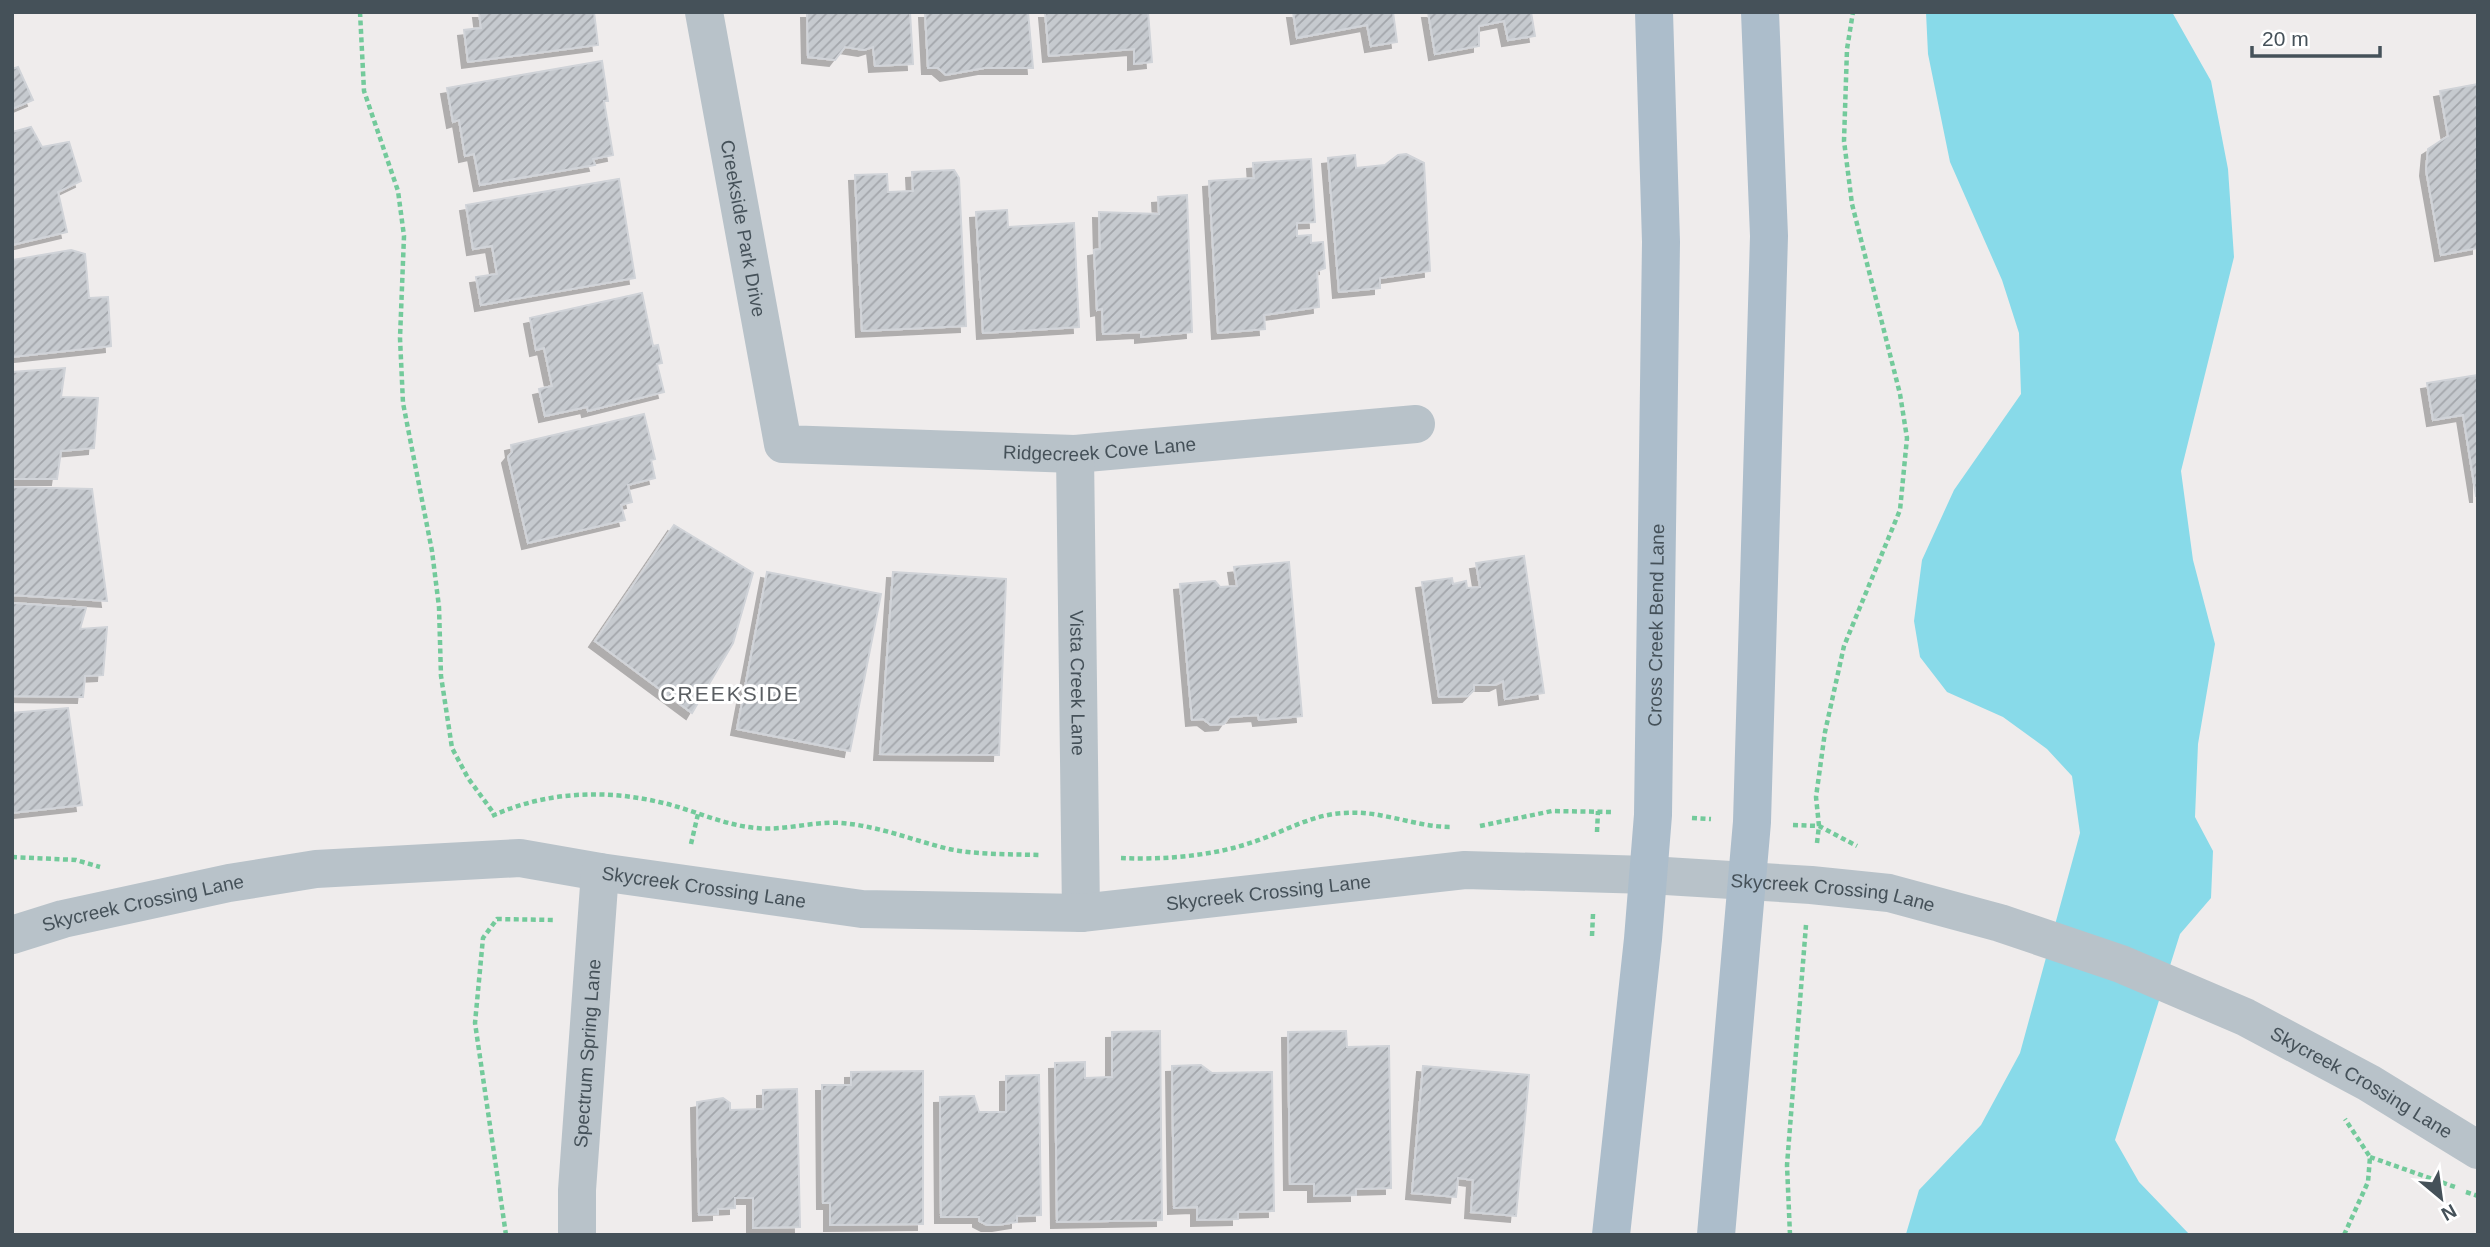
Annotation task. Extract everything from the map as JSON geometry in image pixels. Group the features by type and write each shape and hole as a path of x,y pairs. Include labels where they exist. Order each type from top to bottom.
{"main road":[{"name":"Cross Creek Bend Lane","path":"1611,1235 1653,815 1661,242 1654,12"},
{"path":"1716,1235 1752,822 1769,236 1760,12"}],"street":[{"name":"Creekside Park Drive","path":"704,12 783,444"},
{"name":"Ridgecreek Cove Lane","path":"783,444 1074,454 1416,424"},
{"name":"Vista Creek Lane","path":"1074,454 1081,912"},
{"name":"Skycreek Crossing Lane","path":"12,934 62,919 229,883 316,869 423,861 520,858 862,909 1081,912 1465,870 1649,875 1811,885 1889,893 2000,923 2121,964 2245,1017 2369,1083 2478,1150"},
{"name":"Spectrum Spring Lane","path":"577,1235 577,1190 600,872"}],"path":[{"path":"360,12 364,91 398,191 402,225 400,338 403,403 435,574 441,677 452,748 468,778 495,815"},
{"path":"1790,1235 1787,1165 1811,885 1819,826 1818,784 1844,646 1900,510 1907,438 1894,370 1852,204 1844,141 1847,49 1853,12"},
{"path":"486,820 528,802 571,795 626,796 660,802 730,824 759,829 838,822 881,828 949,849 1134,859 1217,851 1253,843 1298,823 1344,813 1382,815 1454,827"},
{"path":"1476,827 1552,811 1653,815 1819,826 1844,841 1866,849"},
{"path":"506,1235 490,1104 475,1023 483,938 497,919 596,920"},
{"path":"2335,1113 2345,1119 2370,1157 2478,1196"},
{"path":"2344,1235 2368,1182 2370,1157"}],"water":[{"path":"1926,12 2172,12 2211,81 2228,169 2234,257 2181,471 2193,560 2215,644 2198,744 2195,817 2213,851 2211,898 2180,934 2115,1140 2139,1182 2190,1235 1906,1234 1919,1190 1981,1125 2020,1053 2080,833 2072,776 2047,749 2003,717 1947,692 1920,657 1914,621 1922,560 1954,490 2021,394 2019,333 2002,280 1950,162 1928,54"}],"building":[{"path":"479,12 594,12 598,45 468,62 464,30 481,28"},
{"path":"807,12 910,12 913,64 875,66 873,47 864,50 845,47 835,60 808,57"},
{"path":"925,12 1028,12 1033,68 984,68 946,75 938,68 928,68"},
{"path":"1045,12 1148,12 1152,62 1134,64 1134,49 1049,56"},
{"path":"1293,12 1393,12 1397,42 1371,46 1367,25 1297,38"},
{"path":"1428,12 1531,12 1535,36 1508,40 1504,21 1479,26 1479,46 1435,54"},
{"path":"602,61 608,101 604,101 613,155 593,159 595,165 480,185 474,154 465,156 459,120 453,122 447,88"},
{"path":"18,67 33,100 12,109 12,69"},
{"path":"2478,84 2478,248 2441,255 2426,170 2428,149 2448,136 2440,91"},
{"path":"31,127 42,147 69,142 81,181 58,192 67,232 12,245 12,132"},
{"path":"1406,154 1424,163 1430,271 1380,278 1380,288 1339,292 1328,158 1355,155 1356,168 1385,165 1398,155"},
{"path":"1311,159 1315,222 1297,223 1297,236 1311,235 1311,243 1323,242 1325,268 1317,271 1319,307 1264,315 1265,329 1218,333 1209,181 1254,178 1253,163"},
{"path":"954,170 959,178 966,326 862,331 855,175 887,174 888,192 913,191 912,172"},
{"path":"619,179 635,278 481,305 476,277 497,274 492,246 473,249 466,205"},
{"path":"1187,195 1192,332 1141,337 1141,332 1103,334 1102,309 1097,310 1094,250 1100,249 1099,212 1159,214 1158,197"},
{"path":"1007,210 1008,227 1074,223 1079,327 983,333 976,212"},
{"path":"71,250 85,254 89,298 108,297 111,346 12,357 12,260"},
{"path":"642,293 653,346 658,345 662,363 657,364 664,392 588,411 587,407 545,416 539,389 552,386 544,348 536,350 530,318"},
{"path":"65,368 61,397 98,398 94,448 61,451 57,479 12,479 12,372"},
{"path":"2478,375 2476,496 2463,415 2433,420 2427,383"},
{"path":"644,414 655,459 651,460 655,478 628,485 632,502 621,505 625,520 528,543 508,457 512,452 511,445"},
{"path":"12,487 92,489 107,601 12,595"},
{"path":"674,525 753,573 733,643 692,713 595,641"},
{"path":"1524,556 1544,693 1505,699 1503,681 1495,685 1474,685 1474,690 1468,696 1439,697 1422,582 1452,578 1453,584 1466,581 1467,588 1480,587 1476,563"},
{"path":"1289,562 1302,716 1259,720 1258,715 1229,717 1224,724 1211,725 1203,719 1192,720 1180,584 1215,581 1220,587 1237,586 1234,567"},
{"path":"767,572 881,594 850,751 737,729"},
{"path":"893,572 1006,579 999,755 880,754"},
{"path":"12,603 86,608 80,629 107,627 103,675 85,676 83,697 12,696"},
{"path":"68,708 82,805 12,813 12,713"},
{"path":"1160,1031 1162,1220 1057,1222 1055,1063 1085,1062 1085,1078 1112,1077 1112,1032"},
{"path":"1346,1031 1347,1047 1389,1046 1391,1188 1356,1189 1356,1195 1314,1196 1314,1184 1290,1184 1288,1032"},
{"path":"1201,1065 1212,1073 1272,1072 1274,1211 1238,1212 1238,1219 1197,1220 1197,1207 1174,1208 1172,1066"},
{"path":"1423,1066 1529,1075 1516,1216 1471,1212 1473,1180 1458,1178 1456,1197 1412,1193"},
{"path":"923,1071 923,1224 830,1225 830,1203 823,1203 822,1085 851,1085 851,1072"},
{"path":"1039,1075 1041,1215 1017,1216 1017,1222 998,1225 987,1225 979,1221 979,1217 941,1217 940,1097 974,1096 979,1112 1006,1112 1006,1076"},
{"path":"797,1089 800,1227 753,1228 753,1198 735,1198 735,1208 718,1209 718,1214 699,1215 697,1102 723,1098 730,1103 730,1110 763,1109 763,1090"}],"district":[{"name":"CREEKSIDE","path":"730,694"}]}
